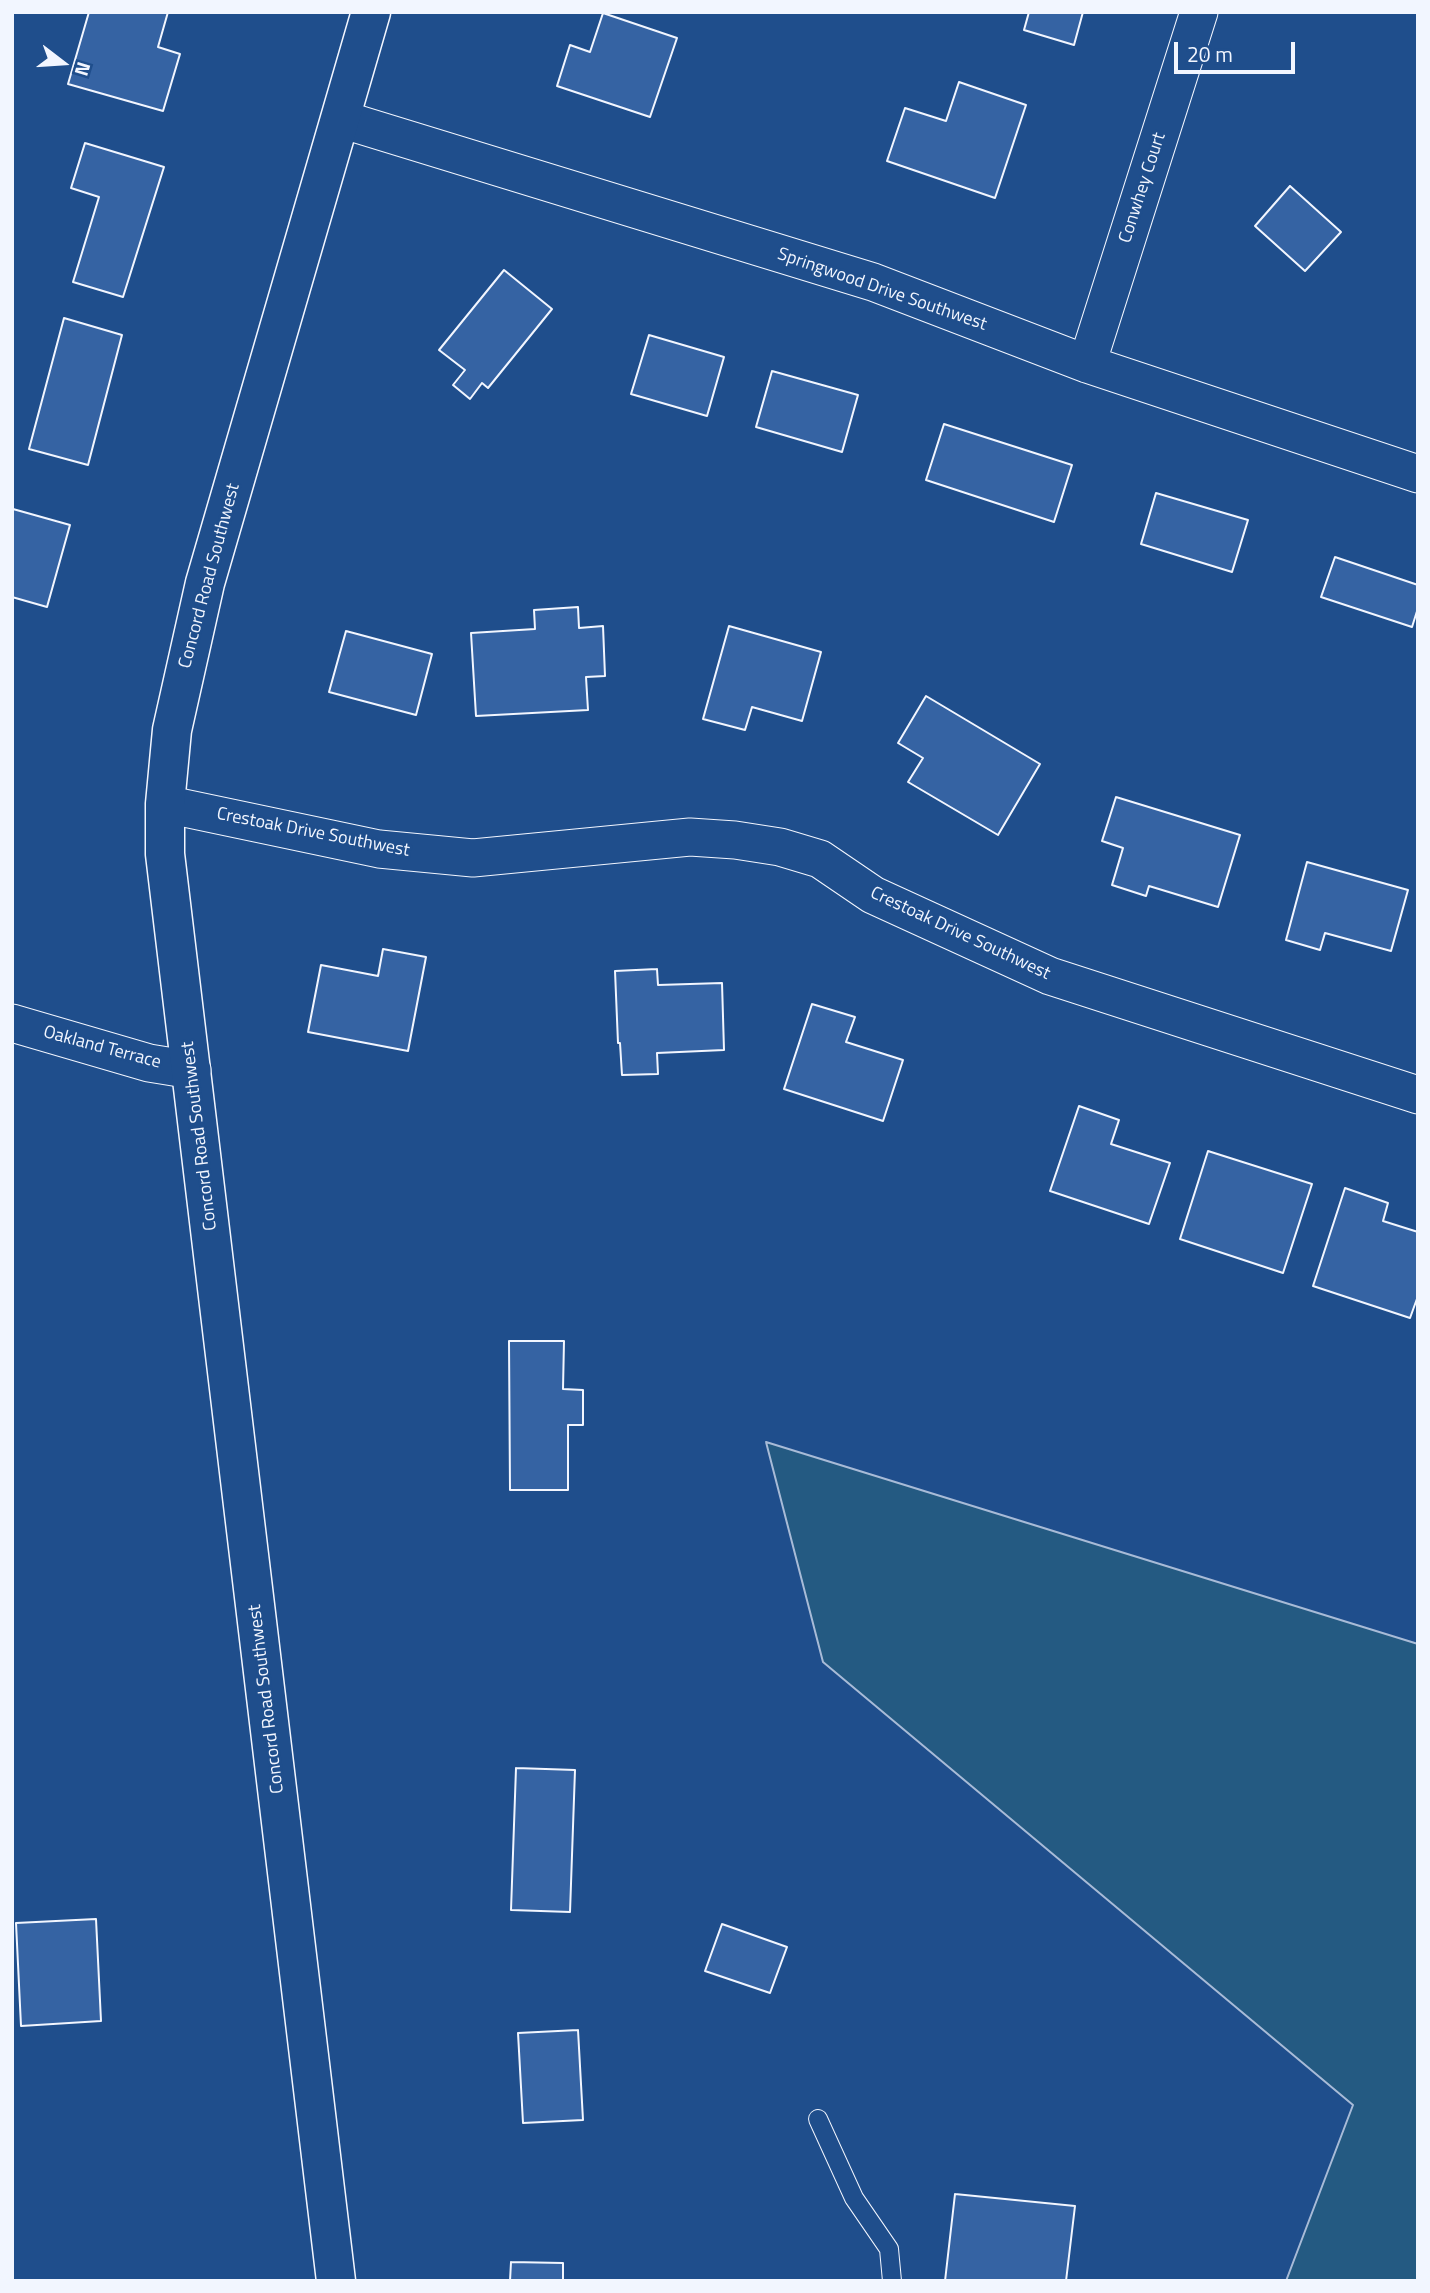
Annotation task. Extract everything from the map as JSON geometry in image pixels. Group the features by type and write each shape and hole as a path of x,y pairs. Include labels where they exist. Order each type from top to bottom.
{"street":[{"name":"Concord Road Southwest","path":"337,2281 165,854 165,804 172,730 205,583 371,12"},
{"name":"Conwhey Court","path":"1087,364 1199,12"},
{"name":"Springwood Drive Southwest","path":"341,119 873,282 1087,364 1418,474"},
{"name":"Crestoak Drive Southwest","path":"165,804 379,849 473,858 690,837 780,847 820,859 873,895 1050,976 1418,1096"},
{"name":"Oakland Terrace","path":"12,1023 149,1063 192,1070"}],"lane":[{"path":"818,2119 854,2198 889,2249 892,2281"}],"shaded area":[{"path":"766,1442 1418,1644 1418,2281 1286,2281 1353,2105 823,1662"}],"building":[{"path":"89,12 168,12 158,47 180,54 163,111 68,84"},
{"path":"1029,12 1083,12 1074,45 1024,30"},
{"path":"603,13 677,38 650,117 557,86 570,45 590,52"},
{"path":"959,82 1026,105 995,198 887,161 905,108 946,121"},
{"path":"85,143 164,167 123,297 73,282 99,197 71,188"},
{"path":"1290,186 1341,232 1305,271 1255,226"},
{"path":"504,270 552,309 488,388 482,383 470,399 453,385 465,370 439,350"},
{"path":"64,318 122,335 88,465 29,449"},
{"path":"649,335 724,357 707,416 631,394"},
{"path":"772,371 858,395 842,452 756,427"},
{"path":"944,424 1072,465 1054,522 926,480"},
{"path":"1156,493 1248,520 1232,572 1141,544"},
{"path":"13,509 70,525 47,607 12,597"},
{"path":"1335,557 1418,585 1418,608 1412,627 1321,597"},
{"path":"578,607 579,628 603,626 605,676 586,677 588,710 476,716 471,633 535,629 534,610"},
{"path":"729,626 821,652 802,721 752,707 745,730 703,719"},
{"path":"346,631 432,654 416,715 329,692"},
{"path":"926,696 1040,764 998,835 908,782 923,758 898,743"},
{"path":"1116,797 1240,835 1218,907 1149,886 1146,896 1112,885 1123,848 1102,841"},
{"path":"1307,862 1408,890 1391,951 1325,933 1320,950 1286,940"},
{"path":"383,949 426,957 408,1051 308,1032 321,965 378,976"},
{"path":"657,969 658,985 722,983 724,1050 657,1053 658,1074 622,1075 615,971"},
{"path":"812,1004 855,1017 846,1042 903,1060 883,1121 784,1089"},
{"path":"1079,1106 1119,1120 1111,1144 1170,1163 1149,1224 1050,1191"},
{"path":"1208,1151 1312,1184 1283,1273 1180,1239"},
{"path":"1345,1188 1388,1203 1383,1221 1418,1232 1418,1296 1410,1318 1313,1286"},
{"path":"509,1341 564,1341 563,1389 583,1390 583,1425 568,1425 568,1490 510,1490"},
{"path":"516,1768 575,1770 570,1912 511,1910"},
{"path":"96,1919 101,2021 21,2026 16,1923"},
{"path":"722,1924 787,1947 770,1993 705,1971"},
{"path":"578,2030 583,2120 523,2123 518,2033"},
{"path":"955,2194 1075,2206 1066,2281 945,2281"},
{"path":"511,2262 563,2263 563,2281 510,2281"}]}
